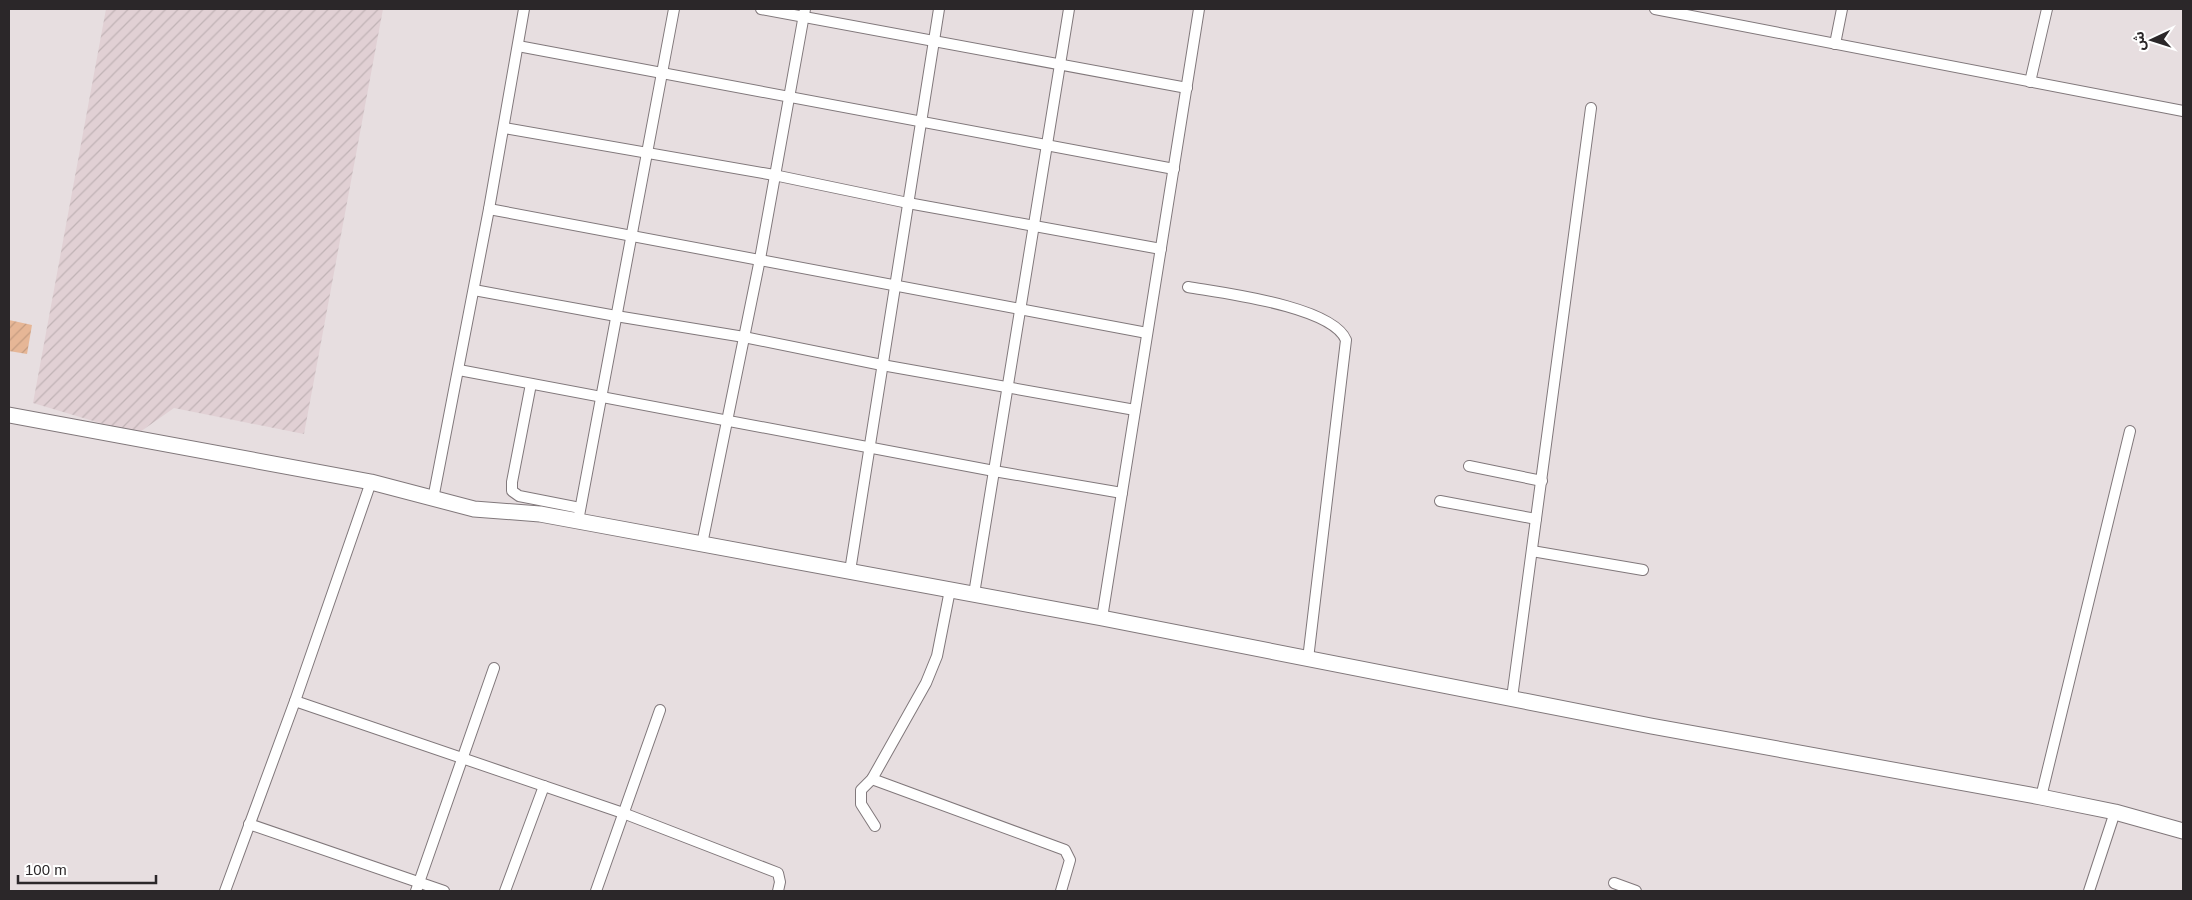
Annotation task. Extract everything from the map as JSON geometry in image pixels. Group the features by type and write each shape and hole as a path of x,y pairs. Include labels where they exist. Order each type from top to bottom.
{"street":[{"path":"434,499 504,128 524,9"},
{"path":"579,514 674,9"},
{"path":"761,9 804,13 933,41 1187,88"},
{"path":"850,571 938,9"},
{"path":"974,594 1069,9"},
{"path":"1102,618 1199,9"},
{"path":"1655,9 2183,111"},
{"path":"1835,44 1842,9"},
{"path":"2030,82 2047,9"},
{"path":"702,544 760,260 787,96 804,13"},
{"path":"518,46 1174,169"},
{"path":"1512,698 1591,108"},
{"path":"504,128 774,175 908,203 1161,249"},
{"path":"489,209 1147,333"},
{"path":"1188,286 1304,310 1326,322 1346,340 1308,659"},
{"path":"474,290 744,337 1135,410"},
{"path":"459,370 994,471 1122,492"},
{"path":"531,384 512,482 512,491 519,496 579,514 702,544 1102,618 1651,726 2115,812 2183,829"},
{"path":"9,415 371,482 474,509 540,514 579,514"},
{"path":"2042,798 2130,431"},
{"path":"1469,466 1542,481"},
{"path":"225,891 295,701 371,482"},
{"path":"1440,501 1536,519"},
{"path":"1532,552 1643,570"},
{"path":"875,826 863,810 860,797 863,786 872,779 917,699 933,665 942,638 950,590"},
{"path":"418,887 494,668"},
{"path":"295,701 623,813 778,873 780,882 778,891"},
{"path":"596,891 660,710"},
{"path":"872,779 1065,850 1070,860 1061,891"},
{"path":"505,891 544,786"},
{"path":"2088,891 2115,812"},
{"path":"250,824 418,887 444,891"},
{"path":"1614,883 1636,891"}],"shaded area":[{"path":"106,9 383,9 304,434 174,408 137,434 33,403"},
{"path":"9,320 32,325 27,354 9,351"}]}
